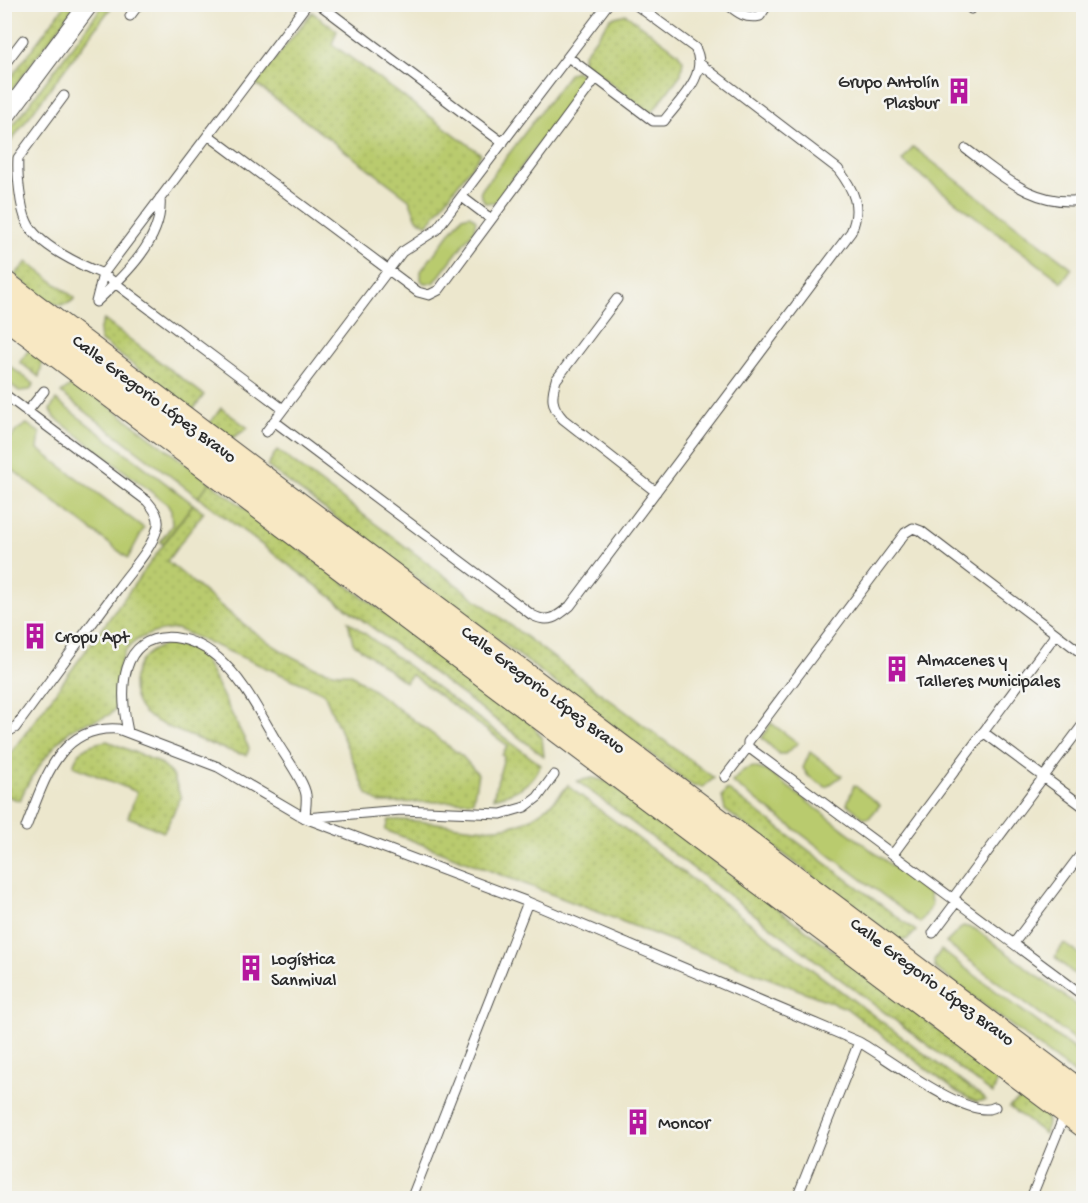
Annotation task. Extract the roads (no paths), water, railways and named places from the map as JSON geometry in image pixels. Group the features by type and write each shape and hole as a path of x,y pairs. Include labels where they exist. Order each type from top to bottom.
{"main road":[{"name":"Calle Gregorio López Bravo","path":"4,284 1078,1110"},
{"name":"Calle Gregorio López Bravo","path":"4,314 1078,1110"}],"street":[{"path":"4,118 89,4"}],"lane":[{"path":"130,16 139,4"},
{"path":"160,198 161,214 152,236 118,281 96,302 103,274 160,198 307,4"},
{"path":"319,4 502,143"},
{"path":"266,432 388,269 411,244 430,237 608,4"},
{"path":"568,57 657,123 664,121 693,82 699,56 695,48 635,4"},
{"path":"727,4 741,16 750,18 760,16 768,4"},
{"path":"4,65 23,40"},
{"path":"274,422 543,621 556,618 570,606 851,232 857,207 852,187 838,169 699,63"},
{"path":"208,135 418,292 429,295 434,292 491,219 596,78"},
{"path":"64,96 18,158 17,170 26,222 40,237 77,265 118,281 283,409"},
{"path":"966,149 1015,185 1039,198 1062,203 1083,200"},
{"path":"462,197 491,219"},
{"path":"617,299 556,380 552,396 554,409 563,419 656,492"},
{"path":"27,412 44,391"},
{"path":"4,394 147,501 154,509 158,523 157,530 132,568 15,728 4,734"},
{"path":"725,777 748,747 748,742 849,607 905,533 913,528 921,531 1083,655"},
{"path":"893,854 1056,634"},
{"path":"128,732 124,716 125,685 126,670 133,655 145,644 169,636 197,644 216,655 238,676 306,793 305,818"},
{"path":"933,933 955,899 1083,723"},
{"path":"26,827 58,754 75,738 106,728 128,732 218,767 305,818 528,902 859,1042 954,1100 983,1111 995,1107"},
{"path":"983,732 1083,807"},
{"path":"748,747 1083,996"},
{"path":"305,818 401,810 501,814 525,807 538,797 554,775"},
{"path":"1014,943 1083,850"},
{"path":"412,1197 528,902"},
{"path":"797,1198 859,1042"},
{"path":"1031,1198 1078,1110"}],"place":[{"name":"Grupo Antolín Plasbur","path":"959,91"},
{"name":"Cropu Apt","path":"35,636"},
{"name":"Almacenes y Talleres Municipales","path":"897,669"},
{"name":"Logística Sanmival","path":"251,968"},
{"name":"Moncor","path":"638,1122"}]}
